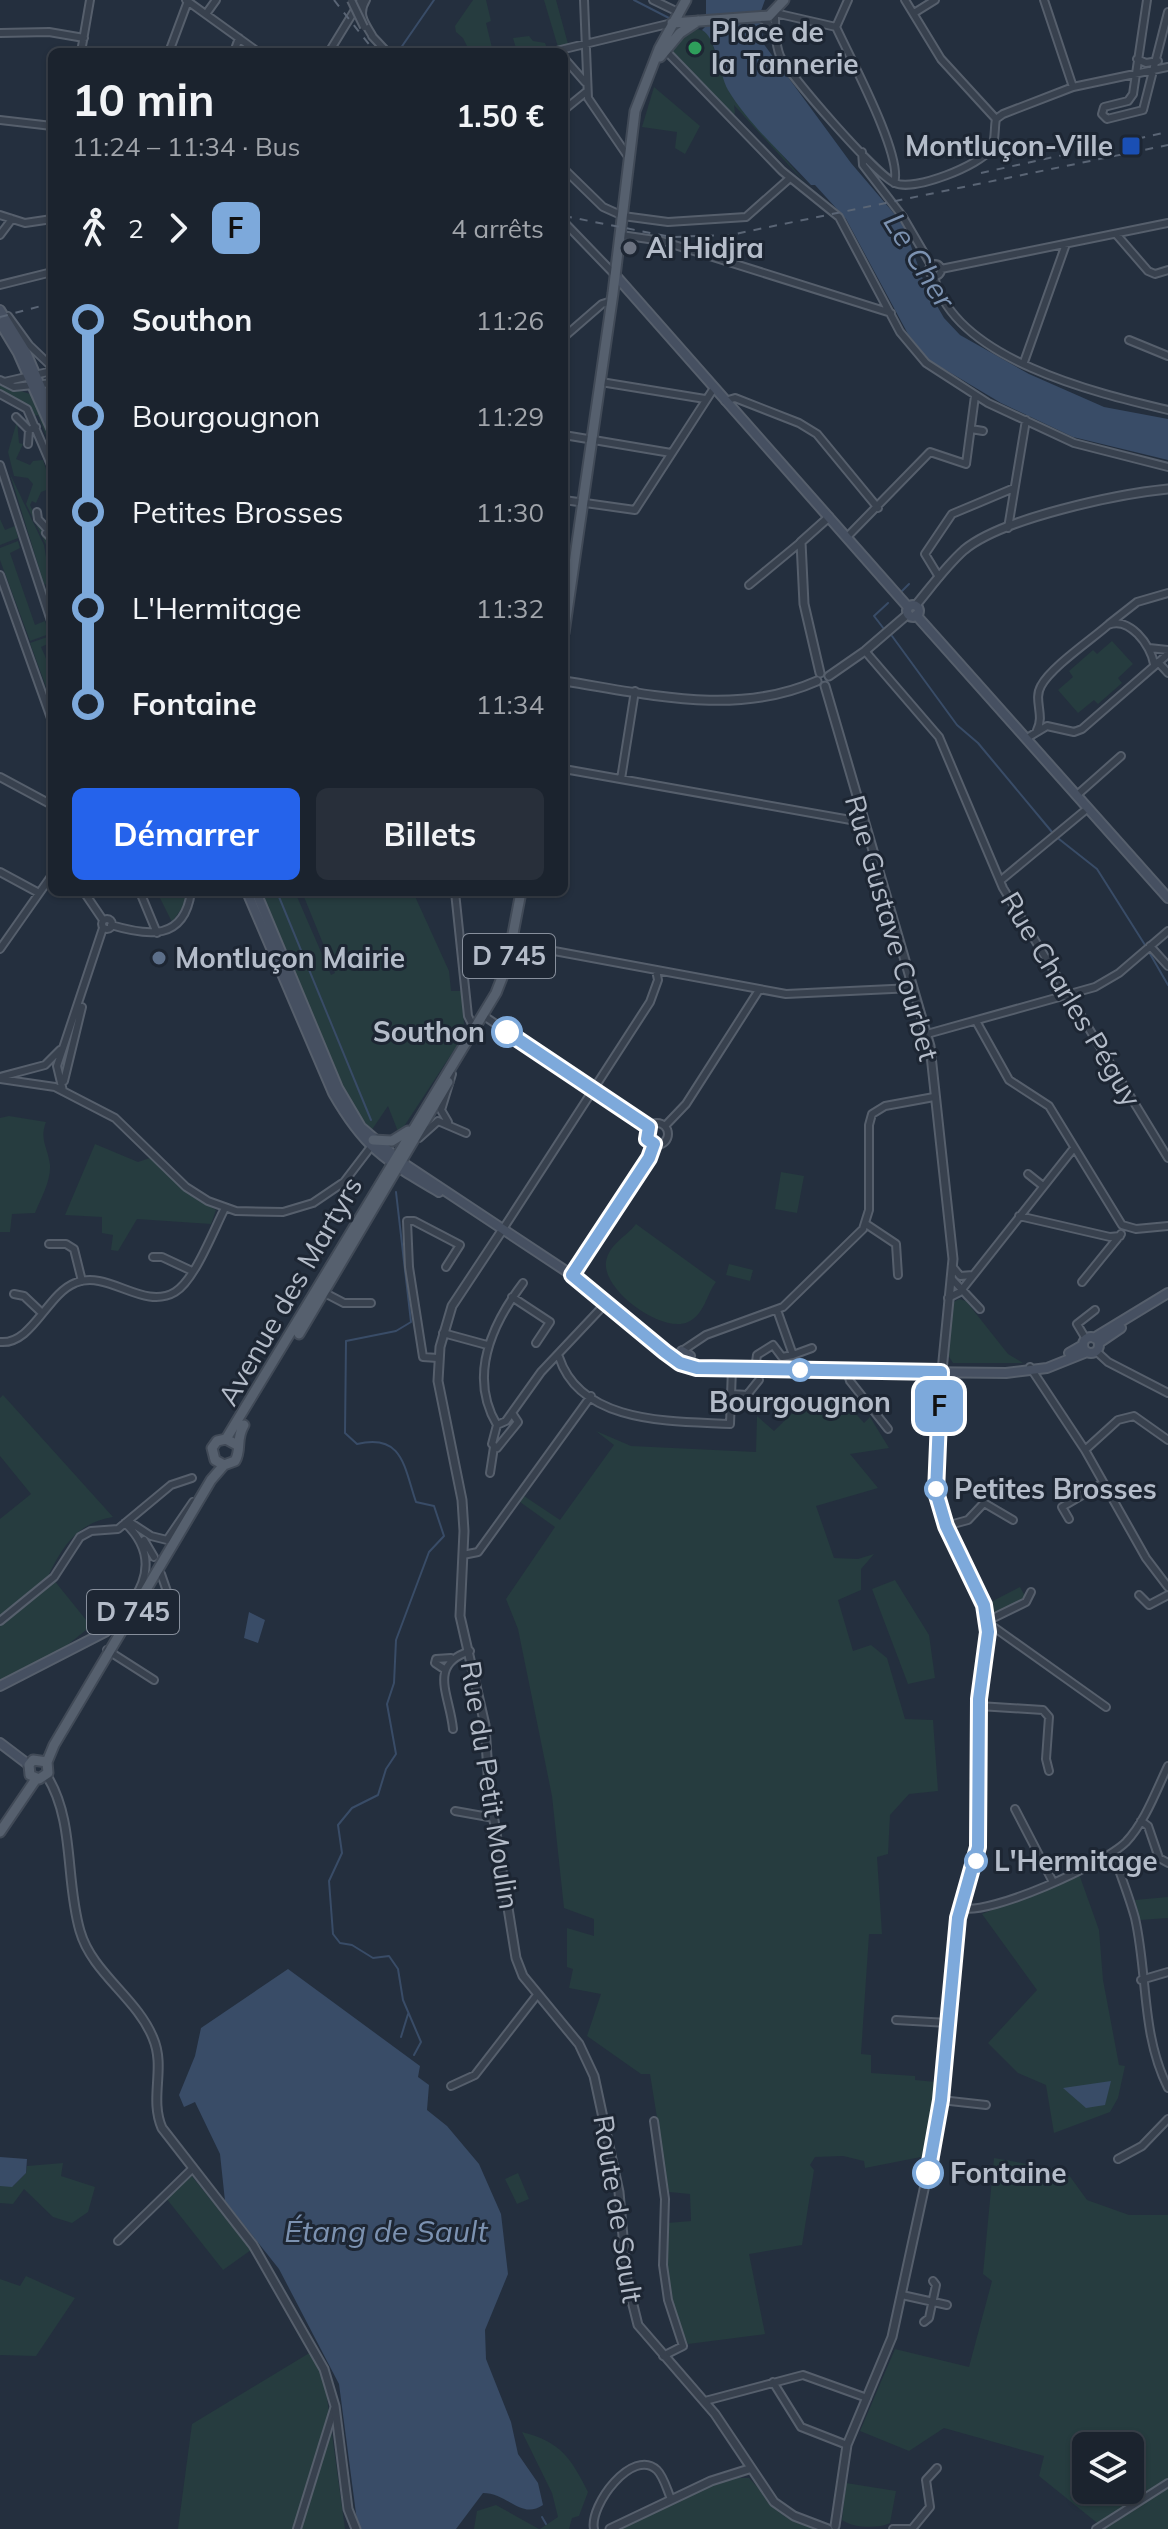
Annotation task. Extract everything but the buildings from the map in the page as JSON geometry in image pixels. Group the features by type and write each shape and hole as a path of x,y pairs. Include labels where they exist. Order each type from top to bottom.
{"main road":[{"path":"686,0 692,18"},
{"path":"568,585 616,276 635,111 668,27 692,18 767,17 784,0"},
{"path":"648,77 692,18"},
{"path":"616,276 1168,898"},
{"path":"0,308 47,403"},
{"path":"0,323 34,379 48,419"},
{"path":"249,896 333,1093 374,1148 572,1275 659,1347 684,1357 732,1368 1031,1369 1091,1345 1168,1296"},
{"path":"258,896 338,1088 374,1148 384,1175"},
{"name":"D 745","path":"396,1163 416,1123 484,1016 502,980 520,896"},
{"name":"D 745","path":"396,1163 414,1143 465,1046"},
{"path":"374,1148 397,1140 416,1123"},
{"name":"Avenue des Martyrs","path":"396,1163 241,1430 237,1458 219,1463 214,1445 226,1439 321,1291 384,1175 396,1163"},
{"path":"732,1368 942,1370"},
{"path":"226,1439 237,1445"},
{"name":"D 745","path":"108,1651 193,1502 219,1463"},
{"name":"D 745","path":"43,1760 156,1577 219,1463"},
{"path":"0,1686 105,1632 128,1614"},
{"path":"0,1743 36,1773"},
{"path":"36,1773 43,1760"},
{"path":"0,1832 43,1760"}],"street":[{"path":"82,48 90,0"},
{"path":"206,14 216,0"},
{"path":"351,0 364,27 383,48"},
{"path":"364,0 362,18 373,37"},
{"path":"332,48 364,0"},
{"path":"584,0 586,92 629,158"},
{"path":"653,0 692,18"},
{"path":"848,0 836,27 889,141 896,171 894,183"},
{"path":"905,0 941,59 996,119"},
{"path":"914,13 935,0"},
{"path":"1044,0 1073,87"},
{"path":"1147,0 1128,101 1104,107 1102,114 1107,119 1143,110 1158,61 1168,12"},
{"path":"170,48 187,1 198,3 206,14 253,48"},
{"path":"767,17 836,27"},
{"path":"767,17 787,69 894,183 908,185 944,177 987,153 992,146 996,119"},
{"path":"767,17 777,44"},
{"path":"568,49 668,27 667,52 790,178 834,213 846,227 908,343 926,363 975,396 1087,447 1168,467"},
{"path":"0,33 49,32 84,38"},
{"path":"235,48 239,38"},
{"path":"1137,59 1149,63 1158,61"},
{"path":"568,63 586,83"},
{"path":"996,119 1073,87 1168,67"},
{"path":"568,107 586,92"},
{"path":"0,120 48,126"},
{"path":"613,133 622,142 632,138"},
{"path":"862,152 863,165 903,217 931,265 930,273 934,276 942,301 985,343 1094,391 1168,410"},
{"path":"568,173 597,203 623,216 668,222 746,217 790,178"},
{"path":"0,215 25,223 48,220"},
{"path":"0,235 12,219"},
{"path":"934,276 941,269 1168,223"},
{"path":"568,226 616,276"},
{"path":"1116,234 1148,271 1155,274 1168,270"},
{"path":"621,235 662,241 891,313"},
{"path":"1024,362 1066,244"},
{"path":"931,265 938,265 941,269"},
{"path":"0,285 48,273"},
{"path":"568,334 602,304 612,301"},
{"path":"0,308 48,365"},
{"path":"1129,340 1168,356"},
{"path":"12,380 20,372 18,353"},
{"path":"2,381 14,387 48,371"},
{"path":"2,381 34,379 48,383"},
{"path":"601,382 705,399"},
{"path":"568,501 635,510 714,388"},
{"path":"0,394 25,406 32,429 48,459"},
{"path":"847,537 930,452 966,464 975,396"},
{"path":"725,401 735,398 791,419 817,434 878,508"},
{"path":"16,417 32,429"},
{"path":"1008,528 1026,420"},
{"path":"28,444 32,429"},
{"path":"971,429 983,431"},
{"path":"568,436 671,453"},
{"path":"0,465 48,612"},
{"path":"939,577 925,554 946,519 1014,488"},
{"path":"568,682 699,701 745,701 821,680 865,651 912,610 966,548 1008,528 1119,496 1168,489"},
{"path":"37,512 41,524 48,526"},
{"path":"749,585 829,517"},
{"name":"Rue Gustave Courbet","path":"801,542 804,604 821,680 927,1034 952,1229 936,1492 946,1526 984,1605 988,1622"},
{"path":"0,575 48,708"},
{"path":"1037,730 1041,685 1127,609 1144,599 1168,593"},
{"path":"1127,609 1124,615 1128,625 1149,648 1156,663 1168,673"},
{"path":"1108,625 1118,622 1128,625"},
{"path":"1149,648 1168,652"},
{"name":"Rue Charles Péguy","path":"865,651 939,737 1000,881 1168,1158"},
{"path":"1027,738 1037,730 1053,726 1074,732 1082,729 1168,652"},
{"path":"621,779 635,691"},
{"path":"1041,712 1053,726"},
{"path":"1077,795 1121,756"},
{"path":"568,770 862,822"},
{"path":"0,777 48,803"},
{"path":"1000,881 1088,808"},
{"path":"0,872 37,892"},
{"path":"0,949 48,880"},
{"path":"87,896 106,924 143,934 157,933 181,919 190,896"},
{"path":"142,896 157,933"},
{"path":"455,896 468,1016 475,1030"},
{"path":"106,924 57,1066 63,1091 78,1102 125,1125 186,1187 225,1208 260,1214 325,1196 344,1182 374,1148"},
{"path":"927,1034 1069,995 1113,977 1168,931"},
{"path":"511,943 786,994 913,988"},
{"path":"1150,946 1168,966"},
{"path":"499,1227 594,1090 650,1002 658,980 656,970"},
{"path":"59,1083 85,989"},
{"path":"572,1275 643,1169 654,1144 666,1139 665,1126 686,1104 759,990"},
{"path":"484,1016 649,1127"},
{"path":"976,1021 1009,1080 1049,1106 1126,1228"},
{"path":"45,1065 66,1041"},
{"path":"0,1078 45,1065 57,1066"},
{"path":"450,1125 441,1110 452,1074"},
{"path":"0,1078 59,1083 78,1102"},
{"path":"684,1357 706,1335 777,1310 842,1253 866,1224 870,1118 885,1106 934,1097"},
{"path":"414,1143 433,1123 450,1125 466,1133"},
{"path":"649,1127 657,1123 665,1126"},
{"path":"649,1127 647,1139 654,1144"},
{"path":"948,1298 962,1289 1074,1148"},
{"path":"1028,1174 1043,1186"},
{"path":"0,1342 17,1338 67,1287 82,1281 96,1281 160,1297 181,1287 225,1208"},
{"path":"1019,1216 1112,1240"},
{"path":"438,1358 423,1357 409,1267 407,1221 414,1221 460,1245 446,1267"},
{"path":"866,1224 896,1244 898,1275"},
{"path":"1126,1228 1168,1226"},
{"name":"Rue du Petit Moulin","path":"499,1227 460,1291 443,1333 438,1358 440,1394 462,1500 463,1555 458,1599 485,1725 494,1818 516,1958 523,1976"},
{"path":"1082,1282 1112,1240 1126,1228"},
{"path":"49,1244 66,1244 74,1249 82,1281"},
{"path":"153,1257 162,1257 192,1271"},
{"path":"952,1266 960,1276 973,1275"},
{"path":"951,1278 980,1309"},
{"path":"490,1473 497,1425 485,1387 487,1345 512,1297 523,1283"},
{"path":"321,1291 344,1303 371,1303"},
{"path":"14,1294 24,1296 42,1313"},
{"path":"512,1297 550,1322 536,1343"},
{"path":"497,1425 512,1413 541,1372 559,1357 607,1302"},
{"path":"777,1310 793,1355"},
{"path":"1095,1310 1077,1324 1091,1345 1108,1362 1168,1393"},
{"path":"443,1333 487,1345"},
{"path":"756,1362 759,1352 773,1345 782,1357 812,1348"},
{"path":"559,1357 569,1377 610,1409 638,1418 734,1424 732,1368"},
{"path":"1031,1369 1085,1450 1146,1558 1168,1587"},
{"path":"847,1370 850,1381 888,1429"},
{"path":"732,1394 747,1395 759,1380"},
{"path":"463,1555 478,1552 591,1396"},
{"path":"494,1447 500,1447 518,1422 512,1413"},
{"path":"1085,1450 1118,1420 1129,1417 1168,1443"},
{"path":"0,1621 54,1577 71,1545 80,1537 91,1531 111,1532 171,1485 192,1478"},
{"path":"1069,1519 1062,1507 1103,1483"},
{"path":"127,1522 154,1538 167,1540 193,1502"},
{"path":"946,1526 968,1520 984,1503 1013,1520"},
{"path":"127,1522 154,1557"},
{"path":"63,1653 116,1619 129,1603 149,1566 138,1535"},
{"path":"156,1577 170,1601 161,1615 152,1614 145,1607 156,1577"},
{"path":"988,1622 1026,1602 1031,1592"},
{"path":"1139,1595 1149,1605 1168,1595"},
{"path":"834,2528 847,2445 892,2337 941,2100 961,1908 978,1847 979,1706 988,1622"},
{"path":"988,1622 1106,1707"},
{"path":"108,1651 154,1680"},
{"path":"444,1669 435,1663 438,1656 451,1658 470,1651"},
{"path":"451,1658 444,1669 453,1729"},
{"path":"979,1706 1043,1710 1049,1717 1046,1759 1049,1771"},
{"path":"961,1908 978,1910 1053,1882 1113,1853 1141,1821 1168,1766"},
{"path":"36,1773 63,1807 70,1880 83,1941 150,2030 159,2057 155,2098 159,2121 272,2275 324,2369 335,2406 348,2509 356,2529"},
{"path":"1015,1809 1053,1882"},
{"path":"455,1811 494,1818"},
{"path":"1141,1821 1148,1826 1159,1858 1168,1863"},
{"path":"1113,1853 1135,1920 1141,1980 1158,2067 1168,2088"},
{"path":"1141,1980 1168,1972"},
{"name":"Route de Sault","path":"523,1976 579,2044 594,2076 619,2192 631,2304 638,2325 705,2401 761,2487 784,2511 834,2528"},
{"path":"451,2086 475,2075 537,1995"},
{"path":"896,2020 905,2018 948,2023"},
{"path":"941,2100 986,2105"},
{"path":"1118,2159 1142,2146 1168,2119"},
{"path":"654,2121 665,2199 663,2265 668,2300 683,2340 683,2346 663,2356"},
{"path":"118,2241 193,2168"},
{"path":"924,2322 929,2318 936,2285 933,2281"},
{"path":"902,2295 947,2305"},
{"path":"705,2401 773,2382 808,2376 867,2398"},
{"path":"773,2382 801,2427 847,2445"},
{"path":"297,2529 335,2406"},
{"path":"594,2529 592,2518 598,2503 624,2473 636,2467 647,2465 656,2469 671,2499"},
{"path":"893,2529 911,2529 930,2507 926,2480 937,2468"},
{"path":"610,2529 671,2499 749,2469"},
{"path":"1096,2529 1168,2483"}],"green space":[{"path":"473,0 486,0 491,21 486,23 492,48 468,48 455,26"},
{"path":"544,0 556,0 568,44 558,47"},
{"path":"689,27 708,32 729,91 807,185 734,105 735,113 731,117 670,52 674,48 671,45"},
{"path":"529,36 533,41 545,43 547,48 516,48 513,38"},
{"path":"654,87 700,126 685,154 675,148 677,132 642,127"},
{"path":"0,384 33,395 48,431 48,441 38,415 34,416 28,406 0,392"},
{"path":"17,421 19,443 23,444 16,459 30,465 33,461 43,460 48,476 48,489 41,492 36,503 32,501 30,505 48,539 47,547 26,504 33,484 28,478 14,476 8,452"},
{"path":"10,474 44,545 48,585 44,584"},
{"path":"0,519 5,530 15,526 18,538 0,545"},
{"path":"18,541 20,548 10,553 35,625 45,621 48,634 30,641 0,560 0,548"},
{"path":"48,637 48,644 41,647 48,663 48,692 30,643"},
{"path":"1112,641 1133,664 1118,678 1122,683 1098,704 1094,700 1078,713 1058,690 1073,677 1069,671 1093,650 1097,654"},
{"path":"159,896 188,896 187,901 172,922"},
{"path":"263,896 297,896 331,975 335,973 304,896 415,896 449,971 451,991 463,991 464,1028 458,1044 399,1134 388,1106 371,1131 345,1094"},
{"path":"9,1116 46,1122 44,1139 50,1171 35,1213 12,1214 10,1232 0,1232 0,1118"},
{"path":"95,1144 138,1162 150,1158 188,1194 216,1210 211,1224 137,1219 118,1251 111,1250 113,1235 102,1233 102,1217 65,1215"},
{"path":"781,1172 804,1176 797,1213 775,1209"},
{"path":"636,1224 716,1282 694,1319 677,1324 664,1322 636,1307 613,1285 607,1273 608,1256 614,1245"},
{"path":"729,1264 753,1270 750,1281 726,1275"},
{"path":"959,1299 966,1301 1008,1354 1023,1363 953,1363 948,1355 952,1303"},
{"path":"3,1395 113,1517 90,1524 74,1536 49,1574 91,1626 65,1647 0,1680 0,1519 31,1494 0,1456 0,1398"},
{"path":"840,1396 864,1423 870,1417 889,1448 850,1454 878,1488 816,1506 834,1558 858,1559 874,1554 861,1569 861,1590 838,1600 853,1651 871,1645 887,1658 905,1719 933,1720 938,1791 909,1794 890,1815 888,1854 877,1857 882,1934 869,1934 861,2054 871,2055 871,2073 915,2076 915,2080 936,2082 926,2156 865,2168 864,2161 843,2156 815,2157 810,2165 814,2170 802,2245 749,2254 765,2334 688,2344 671,2298 666,2242 667,2223 691,2221 690,2194 669,2192 650,2074 641,2074 587,2036 601,1994 569,1988 573,1969 567,1967 567,1928 594,1936 594,1919 564,1908 552,1796 518,1629 506,1599 555,1527 520,1502 524,1496 560,1520 614,1445 596,1431 631,1446 756,1452 757,1416 774,1431 808,1398"},
{"path":"895,1580 929,1635 935,1678 908,1684 872,1589"},
{"path":"1020,1587 1027,1600 993,1617 989,1603"},
{"path":"1079,1874 1099,1930 1103,1980 1119,2065 1125,2066 1118,2098 1110,2112 1054,2133 1046,2085 1018,2073 988,2043 1037,1990 982,1914"},
{"path":"1168,1897 1168,1918 1140,1920 1135,1900"},
{"path":"994,2158 1066,2171 1087,2200 1129,2215 1168,2215 1168,2529 1100,2529 1101,2526 1074,2504 1144,2504 1144,2432 1072,2432 1072,2503 1039,2476 1044,2456 944,2428 909,2451 860,2431 895,2349 969,2367 992,2281 983,2274"},
{"path":"63,2163 61,2176 95,2187 88,2212 72,2223 53,2217 24,2189 13,2204 0,2203 0,2186 13,2186 26,2173 27,2166"},
{"path":"518,2173 529,2199 517,2204 505,2179"},
{"path":"191,2175 251,2250 223,2270 166,2198"},
{"path":"26,2276 75,2298 36,2356 0,2355 0,2279 20,2286"},
{"path":"311,2352 325,2383 345,2529 178,2529 192,2424"},
{"path":"522,2432 556,2446 570,2461 588,2492 579,2516 572,2518 569,2529 540,2529 558,2517 552,2493"},
{"path":"724,2478 749,2478 784,2516 816,2529 619,2529"},
{"path":"846,2483 896,2491 890,2523 866,2527 842,2520"},
{"path":"496,2505 539,2529 474,2529 477,2511"}],"water":[{"name":"Le Cher","path":"706,0 765,0 761,11 763,43 851,163 903,224 925,285 944,318 960,335 1029,374 1104,407 1168,419 1168,460 1073,437 1001,403 929,360 908,334 846,219 756,128 736,103 725,83 711,40 702,30 706,26"},
{"path":"249,1612 265,1620 258,1643 244,1638"},
{"name":"Étang de Sault","path":"288,1969 420,2066 418,2077 429,2085 427,2110 447,2126 479,2164 501,2214 508,2274 485,2330 486,2359 511,2422 518,2454 538,2483 543,2505 535,2509 521,2508 500,2497 483,2493 456,2529 358,2529 339,2384 279,2269 225,2201 220,2154 195,2102 184,2107 179,2095 195,2056 201,2028"},
{"path":"1111,2081 1105,2105 1086,2108 1063,2088"},
{"path":"0,2157 27,2159 26,2173 12,2187 0,2186"}],"waterway":[{"path":"401,48 434,0"},
{"path":"634,0 669,18"},
{"path":"902,591 909,584"},
{"path":"884,629 874,616 888,603"},
{"path":"892,636 957,725 978,743 1052,832"},
{"path":"1059,839 1097,869 1145,945"},
{"path":"279,896 371,1120"},
{"path":"1149,952 1168,985"},
{"path":"396,1192 411,1322 396,1331 346,1341 345,1433 357,1444 372,1442 393,1448 404,1465 416,1502 434,1506 444,1536 429,1552 396,1640 394,1683 387,1704 396,1754 386,1769 378,1795 352,1808 338,1825 342,1853 329,1881 333,1934 340,1943 352,1945 373,1958 389,1956 398,1969 403,2000 421,2042 414,2055"},
{"path":"401,2037 408,2014"},
{"path":"542,2517 546,2524"}],"railway":[{"path":"334,0 372,48"},
{"path":"981,173 1168,132"},
{"path":"568,217 671,237 730,235 1168,145"},
{"path":"0,317 48,304"}],"bus line":[{"name":"F","path":"507,1032 649,1127 646,1136 654,1144 649,1158 572,1275 665,1352 680,1363 697,1368 941,1372 936,1492 946,1526 984,1605 988,1645 979,1699 978,1847 976,1863 958,1918 941,2100 928,2173"}],"place":[{"name":"Place de la Tannerie","path":"695,48"},
{"name":"Montluçon-Ville","path":"1131,146"},
{"name":"Al Hidjra","path":"630,248"},
{"name":"Montluçon Mairie","path":"159,958"},
{"name":"Southon","path":"507,1032"},
{"name":"Bourgougnon","path":"800,1370"},
{"name":"Petites Brosses","path":"936,1489"},
{"name":"L'Hermitage","path":"976,1861"},
{"name":"Fontaine","path":"928,2173"}]}
